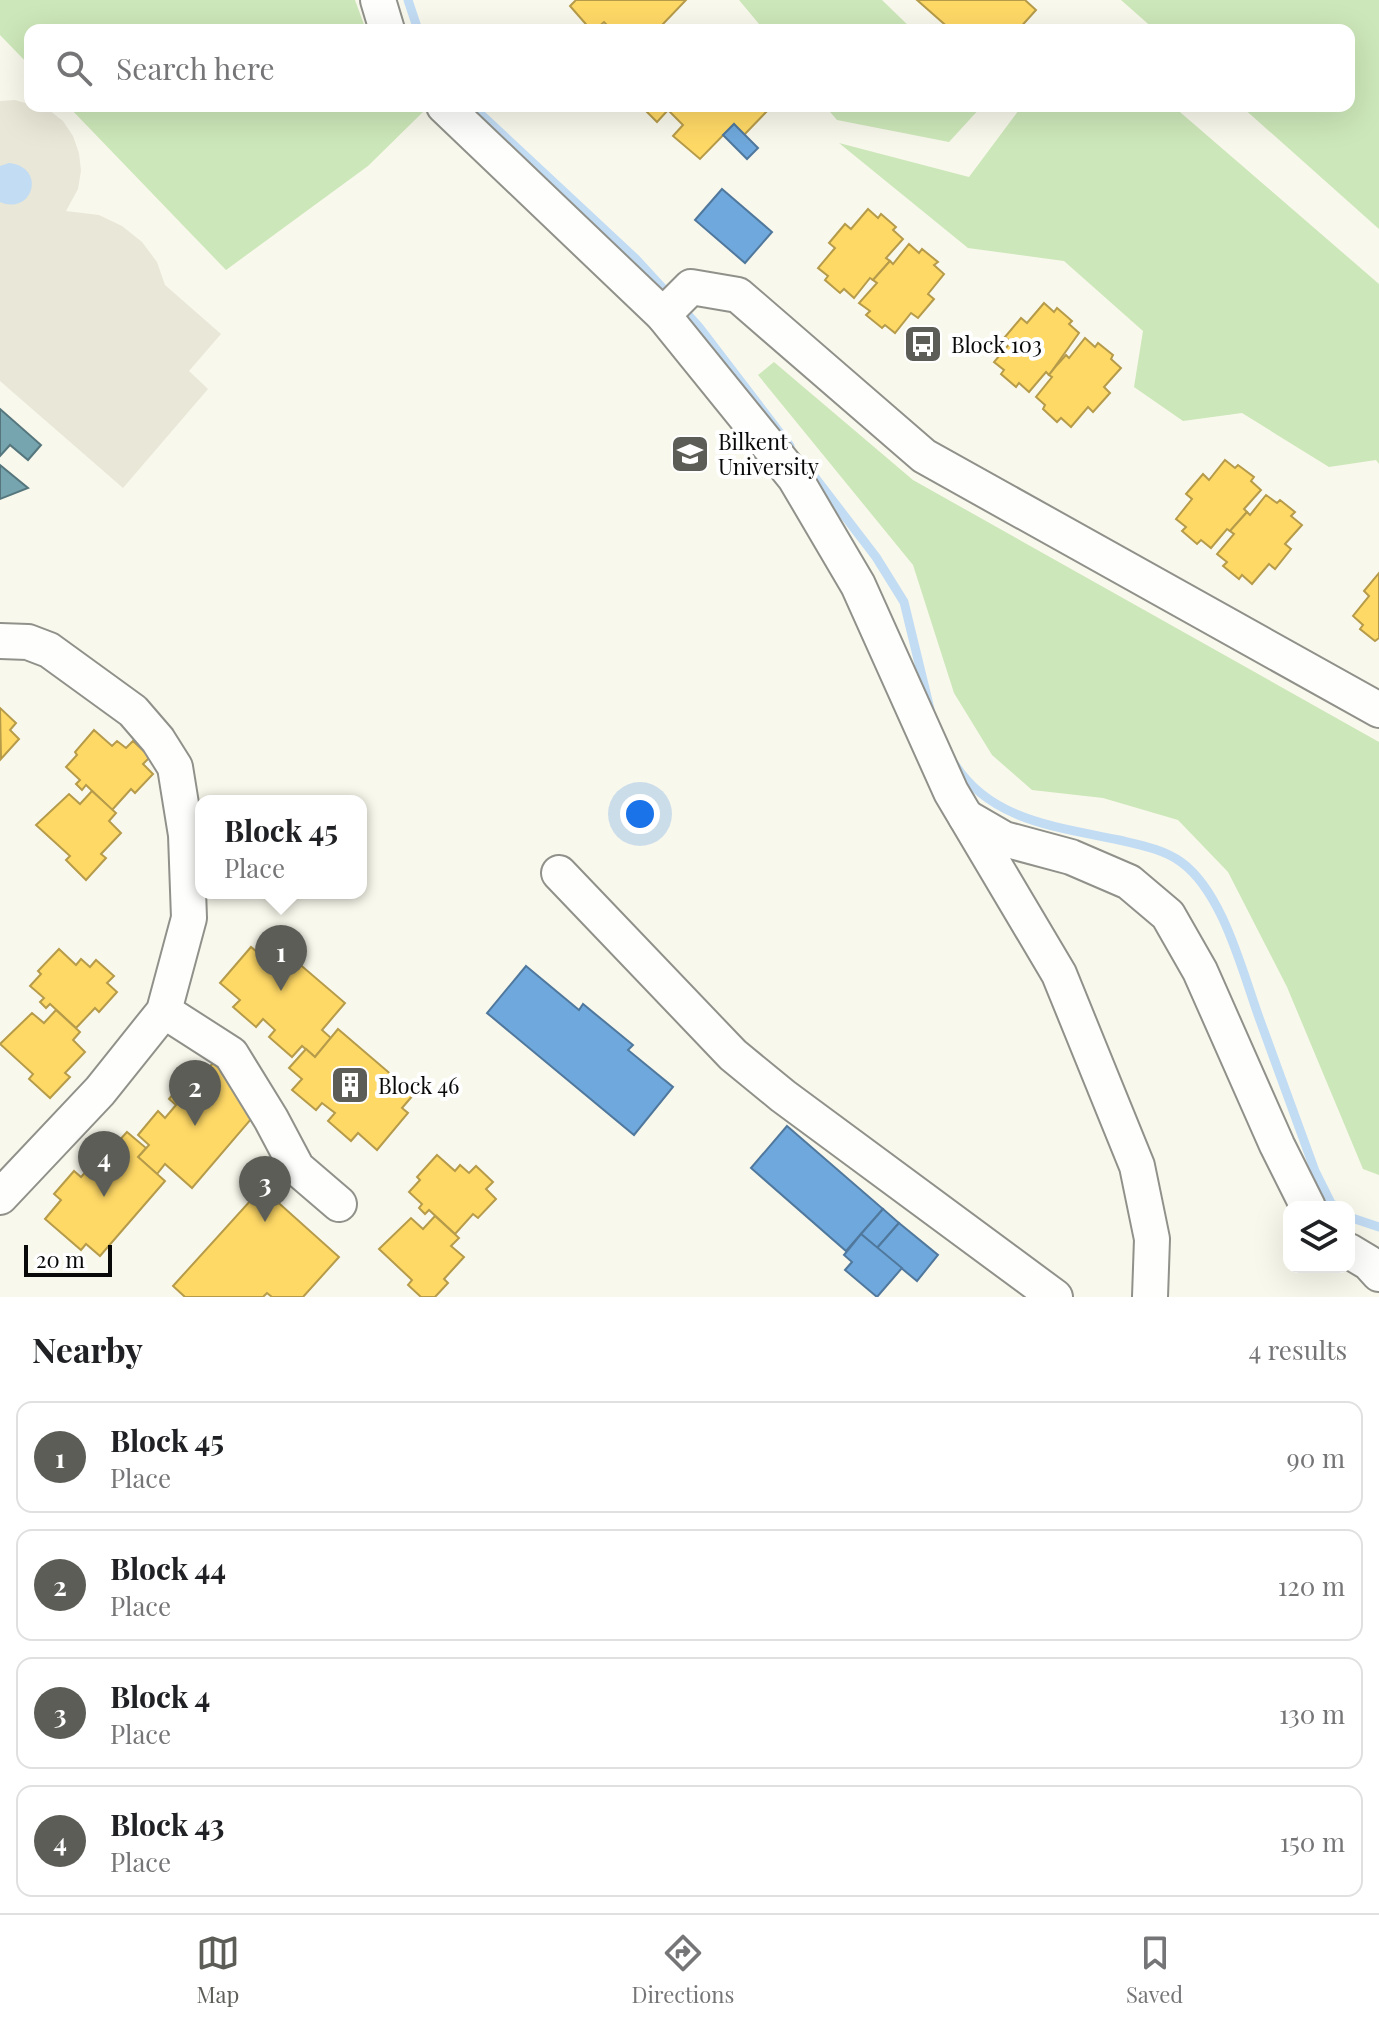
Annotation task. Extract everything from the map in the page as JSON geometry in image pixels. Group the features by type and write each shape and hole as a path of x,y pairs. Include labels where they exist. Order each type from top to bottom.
{"street":[{"path":"378,0 385,24"},
{"path":"451,112 675,303 795,478 858,585 951,792 1059,974 1137,1166 1152,1239 1150,1297"},
{"path":"675,303 738,295 924,456 1379,710"},
{"path":"0,641 28,642 49,650 133,711 158,740 175,767 186,835 189,918 164,1011 100,1091 0,1197"},
{"path":"966,816 1004,839 1071,857 1129,882 1168,915 1200,971 1305,1201"},
{"path":"559,873 733,1055 1055,1297"},
{"path":"164,1011 231,1054 297,1168 339,1204"},
{"path":"1355,1255 1379,1274"}],"green space":[{"path":"0,0 355,0 364,24 24,24 24,60 0,35"},
{"path":"739,0 882,0 907,24 759,24"},
{"path":"1121,0 1379,0 1379,229 1248,112 1355,112 1355,24 1148,24"},
{"path":"74,112 423,112 368,166 226,270"},
{"path":"830,112 976,112 949,142 837,120"},
{"path":"1018,112 1180,112 1379,284 1379,464 1376,460 1329,467 1242,413 1183,421 1134,387 1143,331 1064,261 968,248 839,143 969,177"},
{"path":"774,362 913,480 1379,742 1379,1175 1363,1169 1287,987 1228,872 1178,820 1103,798 1032,790 992,755 954,693 913,565 758,375"}],"shaded area":[{"path":"0,101 24,103 24,112 52,112 63,121 73,136 81,171 78,189 66,211 99,215 122,226 142,242 157,262 165,285 221,334 189,371 208,389 123,488 0,381"}],"water":[{"path":"9,163 21,166 32,181 27,197 11,205 0,202 0,166"}],"building: Homes":[{"path":"576,0 686,0 663,24 586,24 570,6"},
{"path":"917,0 1025,0 1036,10 1023,24 944,24"},
{"path":"647,112 666,112 657,122"},
{"path":"670,112 766,112 744,135 734,124 700,159 673,136 683,125"},
{"path":"868,209 878,218 881,214 896,227 893,230 903,239 886,258 890,261 873,280 870,278 854,298 844,289 840,293 825,280 828,276 818,268 835,248 829,243 845,224 851,229"},
{"path":"909,244 919,253 922,249 938,262 934,265 944,274 928,294 934,299 918,318 911,313 895,333 885,325 882,328 866,315 870,311 859,303 877,283 873,280 890,261 893,264"},
{"path":"1044,303 1054,312 1057,308 1072,321 1069,324 1079,333 1049,375 1046,372 1029,392 1019,383 1016,387 1001,374 1004,370 994,362 1011,342 1005,337 1021,318 1027,323"},
{"path":"1085,338 1095,347 1098,343 1113,355 1111,359 1121,368 1104,387 1110,393 1093,412 1088,407 1071,427 1061,418 1057,422 1036,397 1052,377 1049,375 1057,365 1066,355 1069,358"},
{"path":"1225,460 1254,477 1251,481 1261,490 1244,509 1247,512 1211,548 1201,540 1197,544 1182,531 1186,527 1176,519 1192,499 1186,494 1203,474 1209,480"},
{"path":"1266,495 1277,503 1280,500 1295,512 1291,516 1302,525 1285,544 1291,549 1275,569 1269,564 1252,584 1242,575 1239,579 1223,566 1227,562 1217,554 1234,534 1230,531 1247,512 1250,515"},
{"path":"1379,573 1379,638 1375,641 1360,629 1363,625 1353,616 1369,596 1364,591"},
{"path":"0,708 16,723 10,730 19,739 1,759"},
{"path":"94,730 112,746 117,741 126,748 133,741 150,757 143,764 153,774 135,793 131,789 112,810 86,785 82,790 76,784 80,780 66,767"},
{"path":"92,791 116,813 109,821 121,833 101,854 106,858 86,880 66,860 70,856 36,825 69,794 80,804"},
{"path":"269,938 345,1003 322,1030 331,1038 315,1057 302,1046 292,1057 269,1037 275,1030 263,1019 256,1027 233,1007 240,1000 220,983 251,947 257,952"},
{"path":"59,949 76,965 81,959 90,967 96,960 114,976 107,983 117,992 99,1012 95,1008 76,1028 50,1004 46,1008 40,1002 44,998 30,986 41,974 38,971"},
{"path":"56,1010 80,1032 73,1040 85,1052 65,1073 70,1077 50,1098 29,1079 33,1074 0,1044 32,1013 44,1023"},
{"name":"Block 46","path":"338,1029 414,1094 402,1108 408,1113 377,1150 358,1133 351,1141 328,1121 335,1113 322,1103 316,1110 292,1090 302,1079 289,1068 306,1049 315,1057"},
{"path":"213,1063 249,1094 257,1112 192,1188 165,1164 157,1174 138,1157 149,1145 138,1135 158,1111 165,1118 176,1105 169,1099 188,1076 196,1082"},
{"path":"127,1132 146,1148 138,1157 165,1181 100,1256 86,1244 81,1250 45,1219 61,1200 54,1194 74,1171 81,1177 92,1165 85,1158 105,1135 116,1144"},
{"path":"437,1155 455,1171 460,1165 469,1173 476,1166 493,1182 486,1189 496,1199 478,1218 473,1214 455,1234 429,1210 425,1214 419,1208 422,1204 409,1192 420,1180 417,1177"},
{"path":"262,1188 339,1257 303,1297 272,1297 267,1293 263,1297 185,1297 173,1286"},
{"path":"435,1216 459,1238 451,1246 464,1257 444,1279 448,1283 435,1297 421,1297 408,1285 412,1280 379,1249 411,1218 423,1229"}],"building: Schools":[{"path":"734,124 758,148 747,159 723,135"},
{"path":"722,189 772,232 745,263 695,220"},
{"path":"526,966 579,1010 583,1004 633,1045 628,1050 673,1087 634,1135 487,1013"},
{"path":"787,1126 883,1209 846,1251 751,1168"},
{"path":"883,1209 899,1223 877,1248 861,1234"},
{"path":"899,1223 938,1255 917,1281 877,1248"},
{"path":"861,1234 902,1268 877,1297 845,1270 852,1262 844,1255"}],"building: Public":[{"path":"0,409 41,445 28,460 10,445 0,456"},
{"path":"0,465 28,488 0,499"}],"waterway":[{"path":"408,0 416,24"},
{"path":"478,112 636,259 670,296"},
{"path":"681,307 790,446"},
{"path":"807,467 876,557 904,602 930,709"},
{"path":"954,763 986,798 1006,809 1049,825 1159,851 1181,862 1196,876 1209,893 1230,936 1315,1171 1330,1201"},
{"path":"1355,1219 1379,1227"}],"place":[{"name":"Block 103","path":"923,344"},
{"name":"Bilkent University","path":"690,454"},
{"name":"Block 45","path":"281,991"},
{"name":"Block 46","path":"350,1085"},
{"name":"Block 44","path":"195,1126"},
{"name":"Block 43","path":"104,1197"},
{"name":"Block 4","path":"265,1222"}]}
